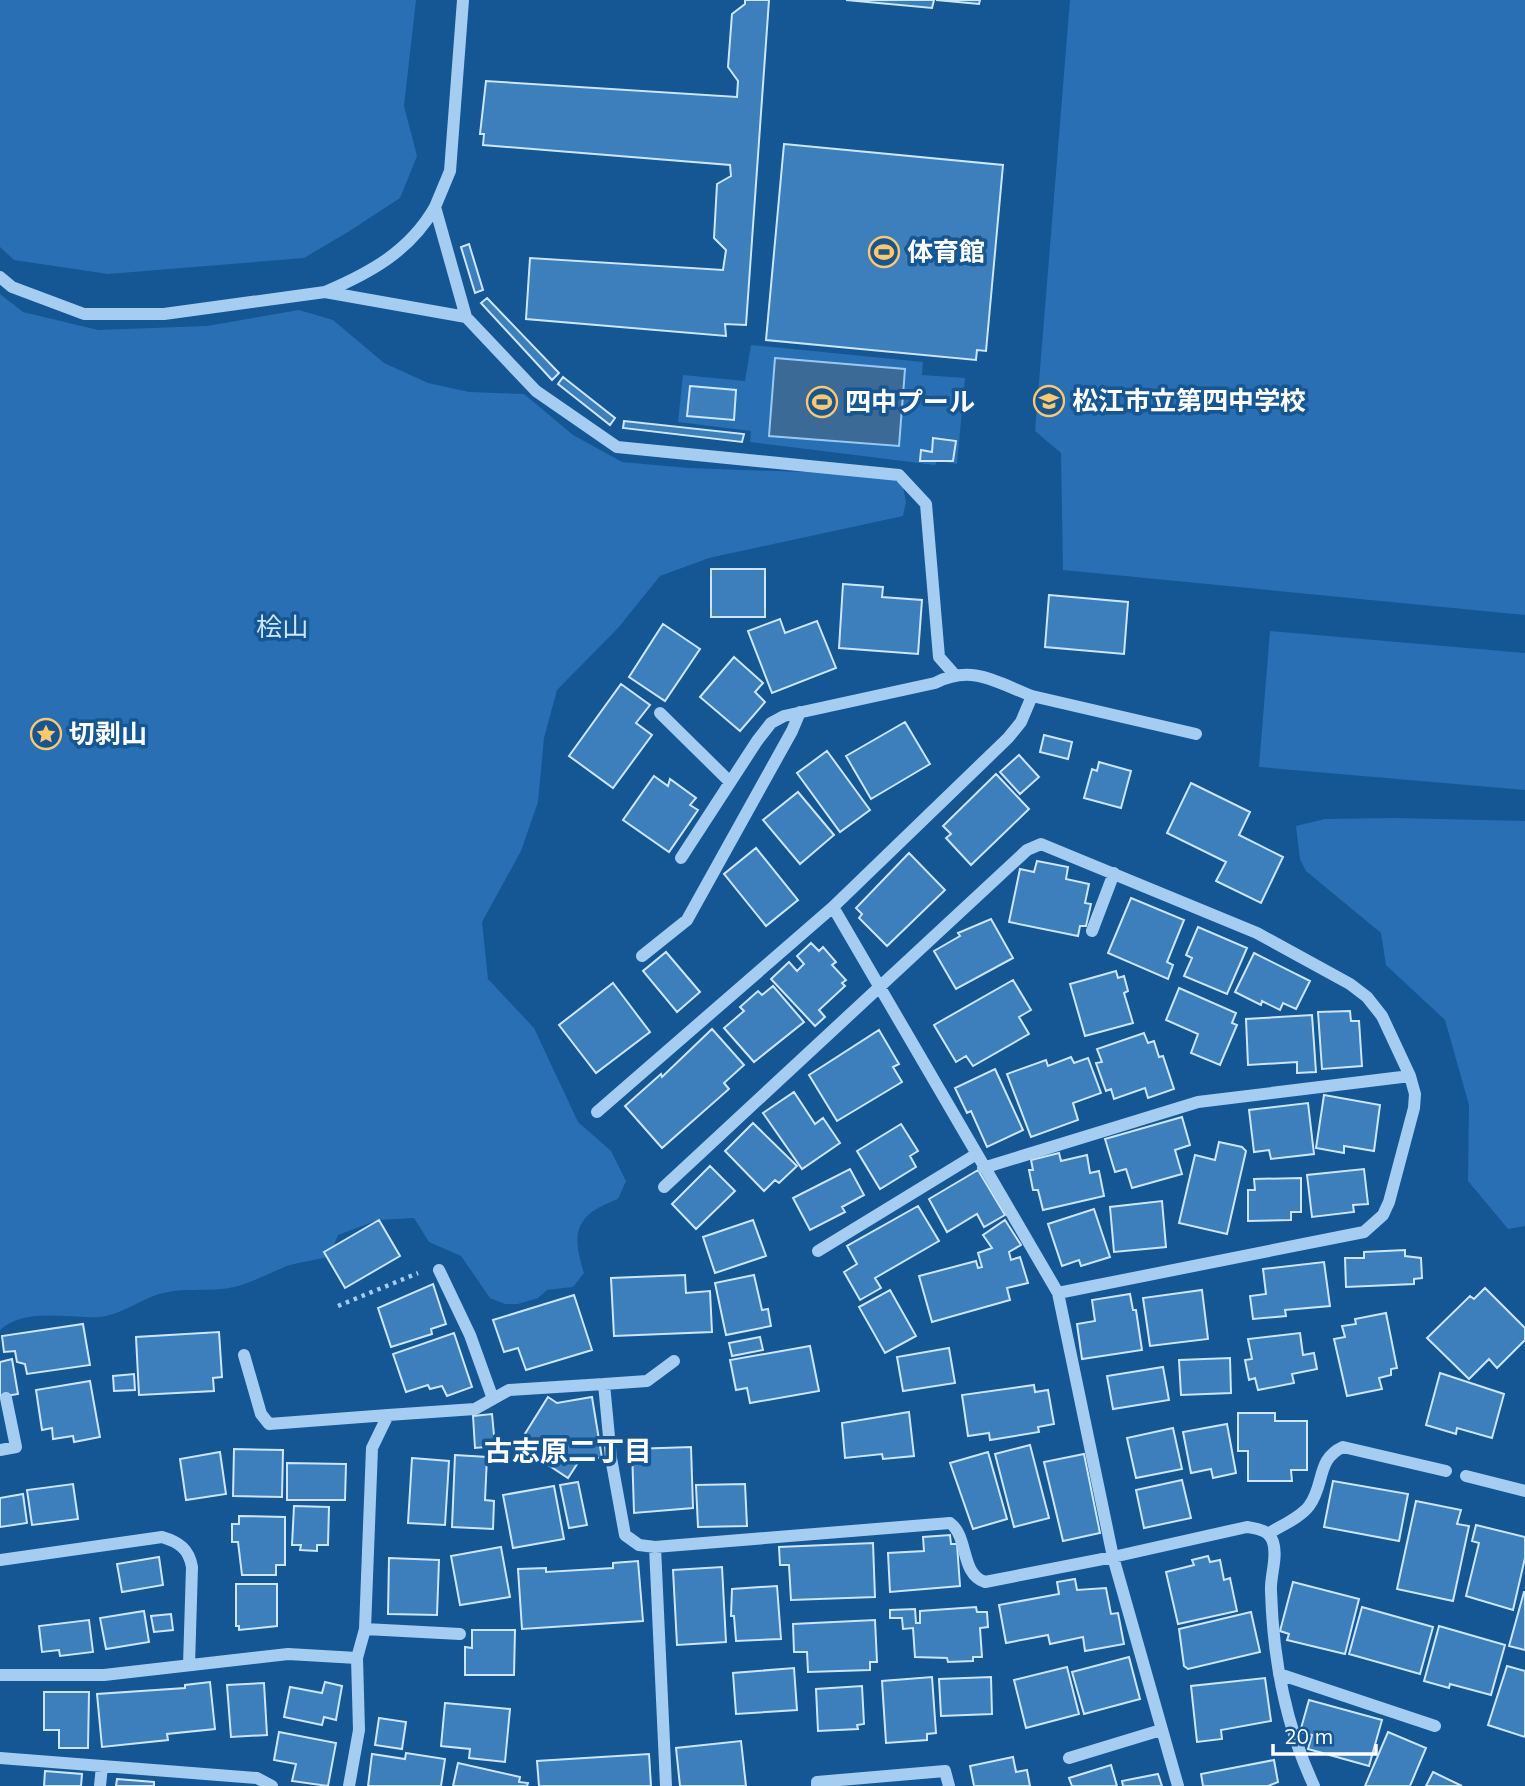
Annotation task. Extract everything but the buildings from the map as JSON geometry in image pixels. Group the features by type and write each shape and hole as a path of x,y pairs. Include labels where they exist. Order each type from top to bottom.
{"street":[{"path":"325,292 385,263 424,228 435,207 450,171 463,0"},
{"path":"435,207 466,317 536,391 617,447 899,475 926,504 939,657 954,674"},
{"path":"0,277 12,287 84,314 164,314 325,292 466,317"},
{"path":"681,858 771,723 800,712 935,683 954,674 976,675 1032,696 1196,734"},
{"path":"597,1112 833,907 1008,738 1021,722 1032,696"},
{"path":"642,956 687,920 800,712"},
{"path":"660,713 730,782"},
{"path":"664,1187 878,986 1034,845 1049,846 1258,933 1350,984 1367,997 1382,1016 1410,1076 1415,1094 1414,1108 1389,1202 1383,1215 1364,1232 1058,1293"},
{"path":"1092,931 1114,873"},
{"path":"833,907 975,1155 1058,1293 1113,1558 1178,1786"},
{"path":"983,1168 1198,1102 1410,1076"},
{"path":"818,1251 975,1155"},
{"path":"439,1270 470,1335 493,1399"},
{"path":"244,1355 261,1414 269,1424 475,1409 509,1390 648,1381 674,1361"},
{"path":"604,1384 611,1458 625,1535 639,1545 655,1547 947,1522 957,1528 971,1572 985,1582 1113,1558 1247,1527 1263,1530 1268,1534 1274,1549 1270,1589 1279,1674 1297,1749 1314,1786"},
{"path":"0,1450 16,1447 6,1398"},
{"path":"349,1786 359,1730 357,1658 365,1629 372,1448 388,1415"},
{"path":"1268,1534 1310,1505 1324,1461 1332,1452 1343,1447 1446,1471"},
{"path":"1466,1476 1525,1491"},
{"path":"0,1560 162,1537 174,1541 190,1556 192,1567 190,1665"},
{"path":"655,1547 666,1786"},
{"path":"365,1629 460,1634"},
{"path":"0,1675 104,1675 288,1654 357,1658"},
{"path":"1279,1674 1436,1726"},
{"path":"1069,1758 1161,1730"},
{"path":"0,1758 257,1778 272,1786"},
{"path":"100,1786 102,1766"},
{"path":"817,1786 817,1782 945,1771 949,1786"}],"path":[{"path":"338,1306 426,1270 439,1270"}],"green space":[{"path":"0,0 416,0 404,106 417,156 400,198 304,258 108,274 14,260 0,247"},
{"path":"1070,0 1525,0 1525,615 1063,570 1061,453 1035,431"},
{"name":"桧山","path":"0,294 23,312 98,330 207,326 299,310 333,320 384,363 428,383 469,392 524,394 573,435 622,462 688,468 832,473 895,480 903,487 906,502 903,516 709,558 660,576 618,628 557,690 544,738 538,802 521,851 482,922 488,979 534,1028 578,1122 611,1151 626,1181 618,1199 593,1212 580,1227 578,1246 584,1273 573,1287 547,1290 538,1298 518,1304 505,1304 490,1298 461,1256 429,1242 414,1218 378,1220 338,1235 329,1257 287,1266 239,1286 163,1293 108,1316 34,1316 10,1323 0,1330"},
{"name":"四中プール","path":"751,345 923,362 922,375 965,378 957,464 937,461 935,465 750,442 751,431 678,422 683,375 745,381"},
{"path":"1270,631 1525,653 1525,790 1259,767"},
{"path":"1325,819 1525,821 1525,1226 1508,1229 1468,1181 1469,1105 1445,1020 1386,965 1381,933 1306,871 1300,859 1296,826"}],"shaded area":[{"path":"775,358 905,369 899,446 769,436"}],"place":[{"name":"体育館","path":"884,252"},
{"name":"松江市立第四中学校","path":"1049,401"},
{"name":"四中プール","path":"822,402"},
{"name":"切剥山","path":"46,734"}],"district":[{"name":"古志原二丁目","path":"568,1451"}]}
